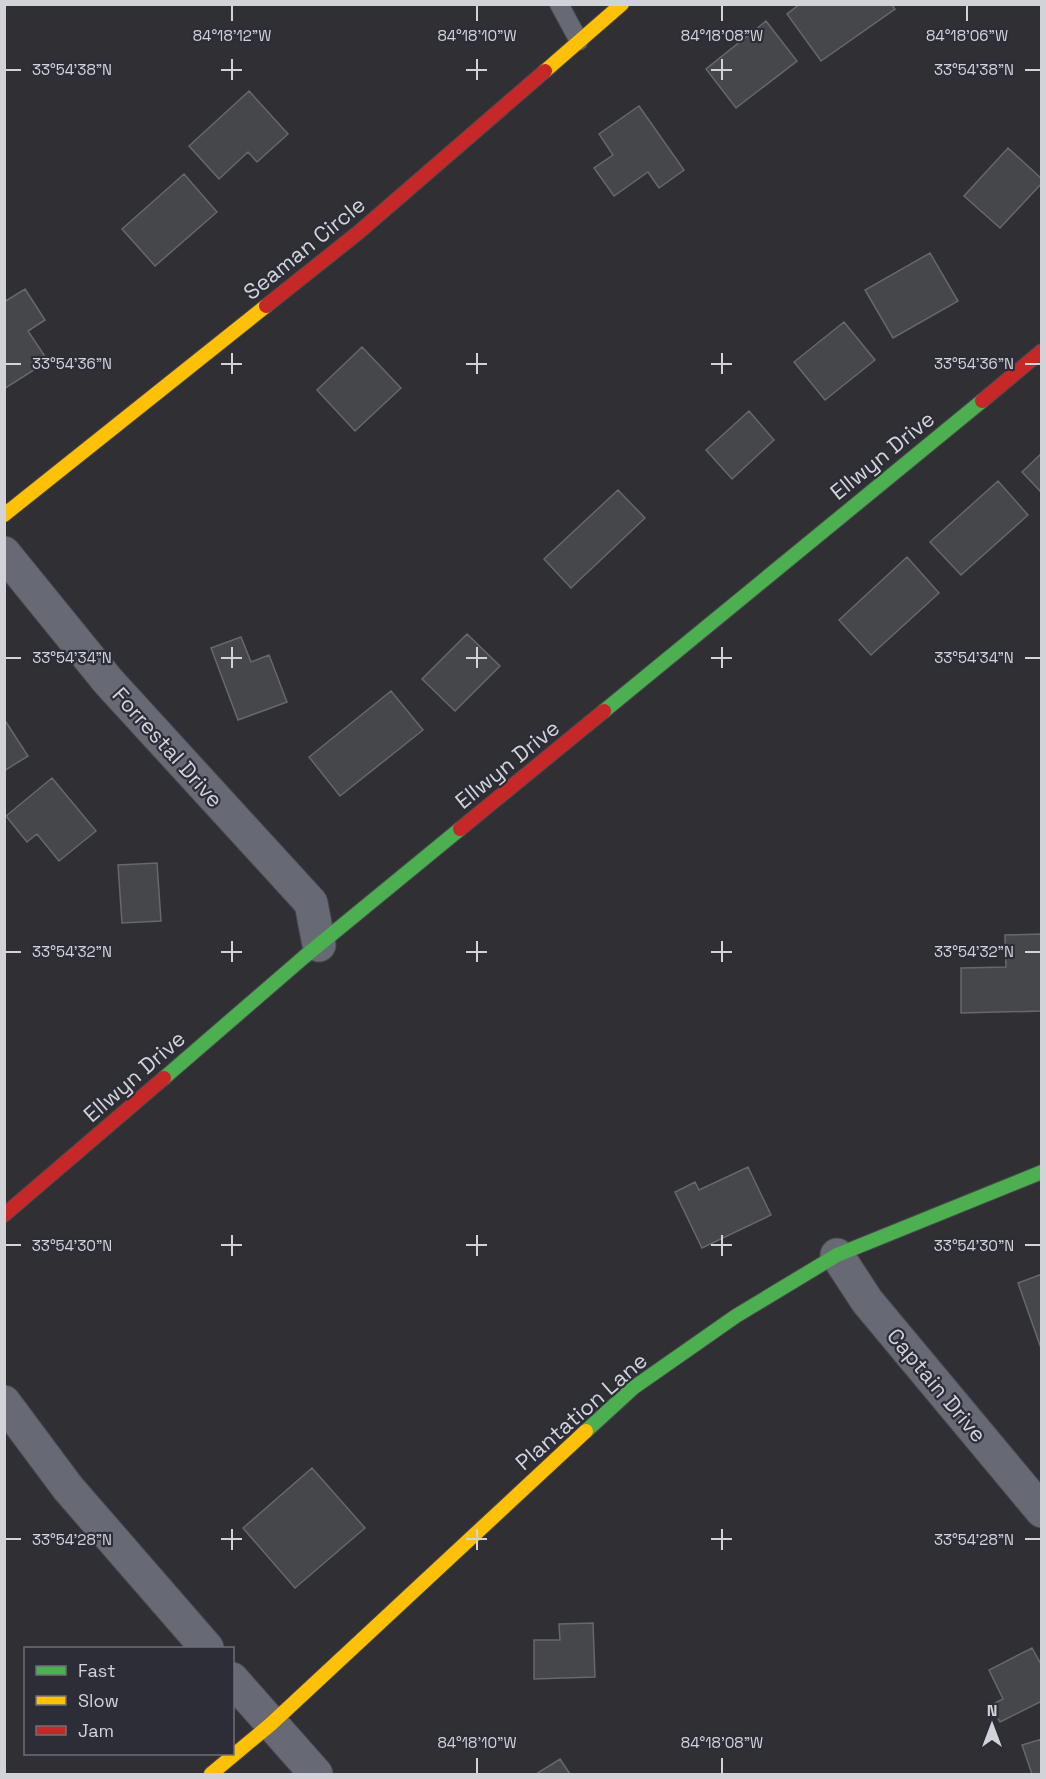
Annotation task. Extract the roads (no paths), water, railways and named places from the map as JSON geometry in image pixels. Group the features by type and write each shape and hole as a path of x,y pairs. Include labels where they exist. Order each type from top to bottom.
{"street":[{"name":"Seaman Circle","path":"4,515 359,232 622,4"},
{"name":"Ellwyn Drive","path":"4,1215 319,945 1041,351"},
{"name":"Forrestal Drive","path":"4,554 108,681 311,903 319,945"},
{"name":"Plantation Lane","path":"234,1755 271,1724 633,1388 736,1316 837,1255 1041,1172"},
{"name":"Captain Drive","path":"837,1255 867,1301 1041,1511"},
{"path":"4,1402 68,1488 206,1647"},
{"path":"234,1681 316,1774"},
{"name":"Plantation Lane","path":"211,1774 234,1755"}],"lane":[{"path":"559,4 579,41"}]}
